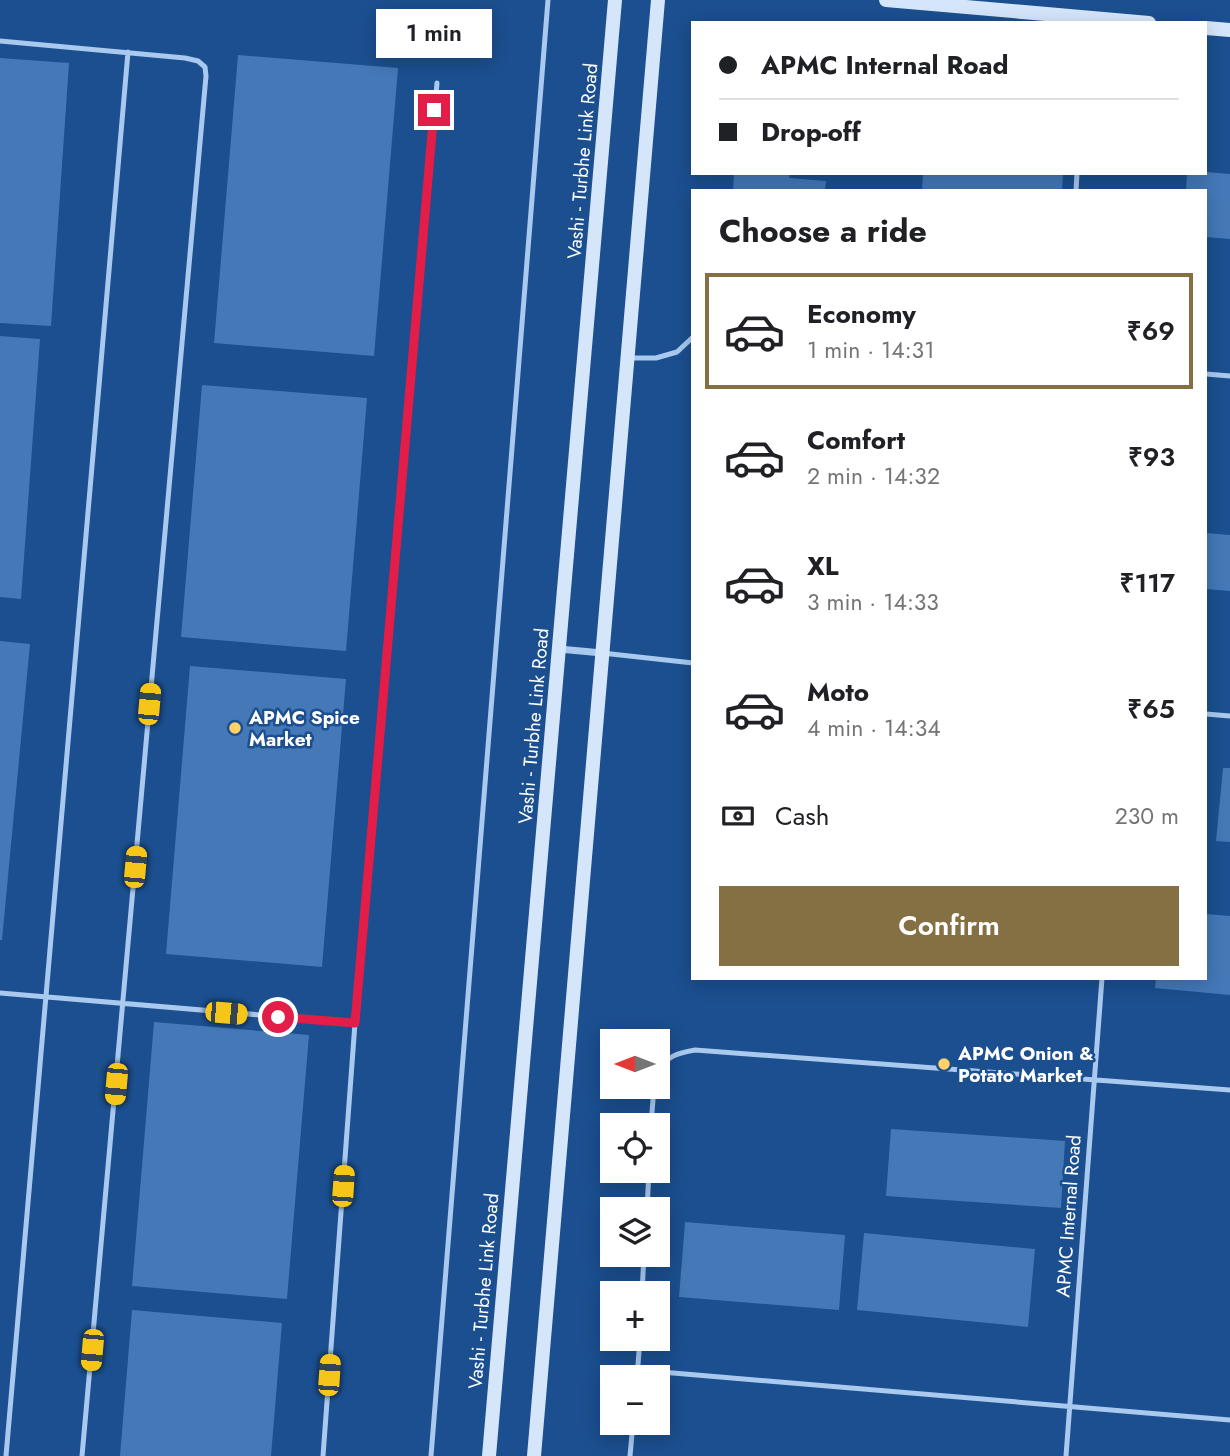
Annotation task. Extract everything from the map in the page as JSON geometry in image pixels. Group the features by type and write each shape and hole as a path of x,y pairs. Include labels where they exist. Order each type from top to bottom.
{"main road":[{"name":"Vashi - Turbhe Link Road","path":"488,1456 615,0"},
{"path":"534,1456 658,0"},
{"path":"886,0 1107,21"},
{"path":"1207,28 1230,30"}],"street":[{"path":"559,649 602,653"}],"lane":[{"path":"431,1456 548,0"},
{"path":"0,41 128,52 198,61 205,67 82,1456"},
{"path":"6,1456 128,52"},
{"path":"323,1456 355,1023 436,83"},
{"path":"628,358 656,358 677,352 691,339"},
{"path":"1207,374 1230,376"},
{"path":"602,653 691,663"},
{"path":"1207,715 1230,716"},
{"name":"APMC Internal Road","path":"1066,1456 1102,980"},
{"path":"0,993 355,1023"},
{"path":"670,1058 677,1053 695,1050 1230,1090"},
{"path":"670,1376 1070,1405 1230,1420"},
{"path":"630,1456 632,1435"}],"building":[{"path":"238,55 398,68 374,356 214,343"},
{"path":"0,58 69,63 51,326 0,323"},
{"path":"1207,172 1230,174 1230,239 1207,237 1207,189 1186,189 1187,175 1207,175"},
{"path":"734,175 790,175 789,178 826,181 825,189 733,189"},
{"path":"923,175 1063,175 1062,189 922,189"},
{"path":"0,336 40,339 21,599 0,597"},
{"path":"202,385 367,398 346,651 181,637"},
{"path":"1207,533 1230,535 1230,591 1207,589"},
{"path":"0,641 30,644 2,940 0,940"},
{"path":"190,666 346,679 322,967 166,954"},
{"path":"1223,768 1230,768 1230,842 1216,841"},
{"path":"1207,914 1230,916 1230,995 1155,988 1156,980 1207,980"},
{"path":"154,1022 309,1035 287,1299 132,1286"},
{"path":"891,1129 1065,1141 1061,1208 886,1196"},
{"path":"685,1222 845,1235 839,1310 679,1297"},
{"path":"864,1233 1035,1249 1028,1327 857,1310"},
{"path":"132,1310 282,1323 271,1456 120,1456"}],"place":[{"name":"APMC Spice Market","path":"235,728"},
{"name":"APMC Onion & Potato Market","path":"944,1064"}],"route":[{"path":"278,1017 355,1023 434,110"}]}
